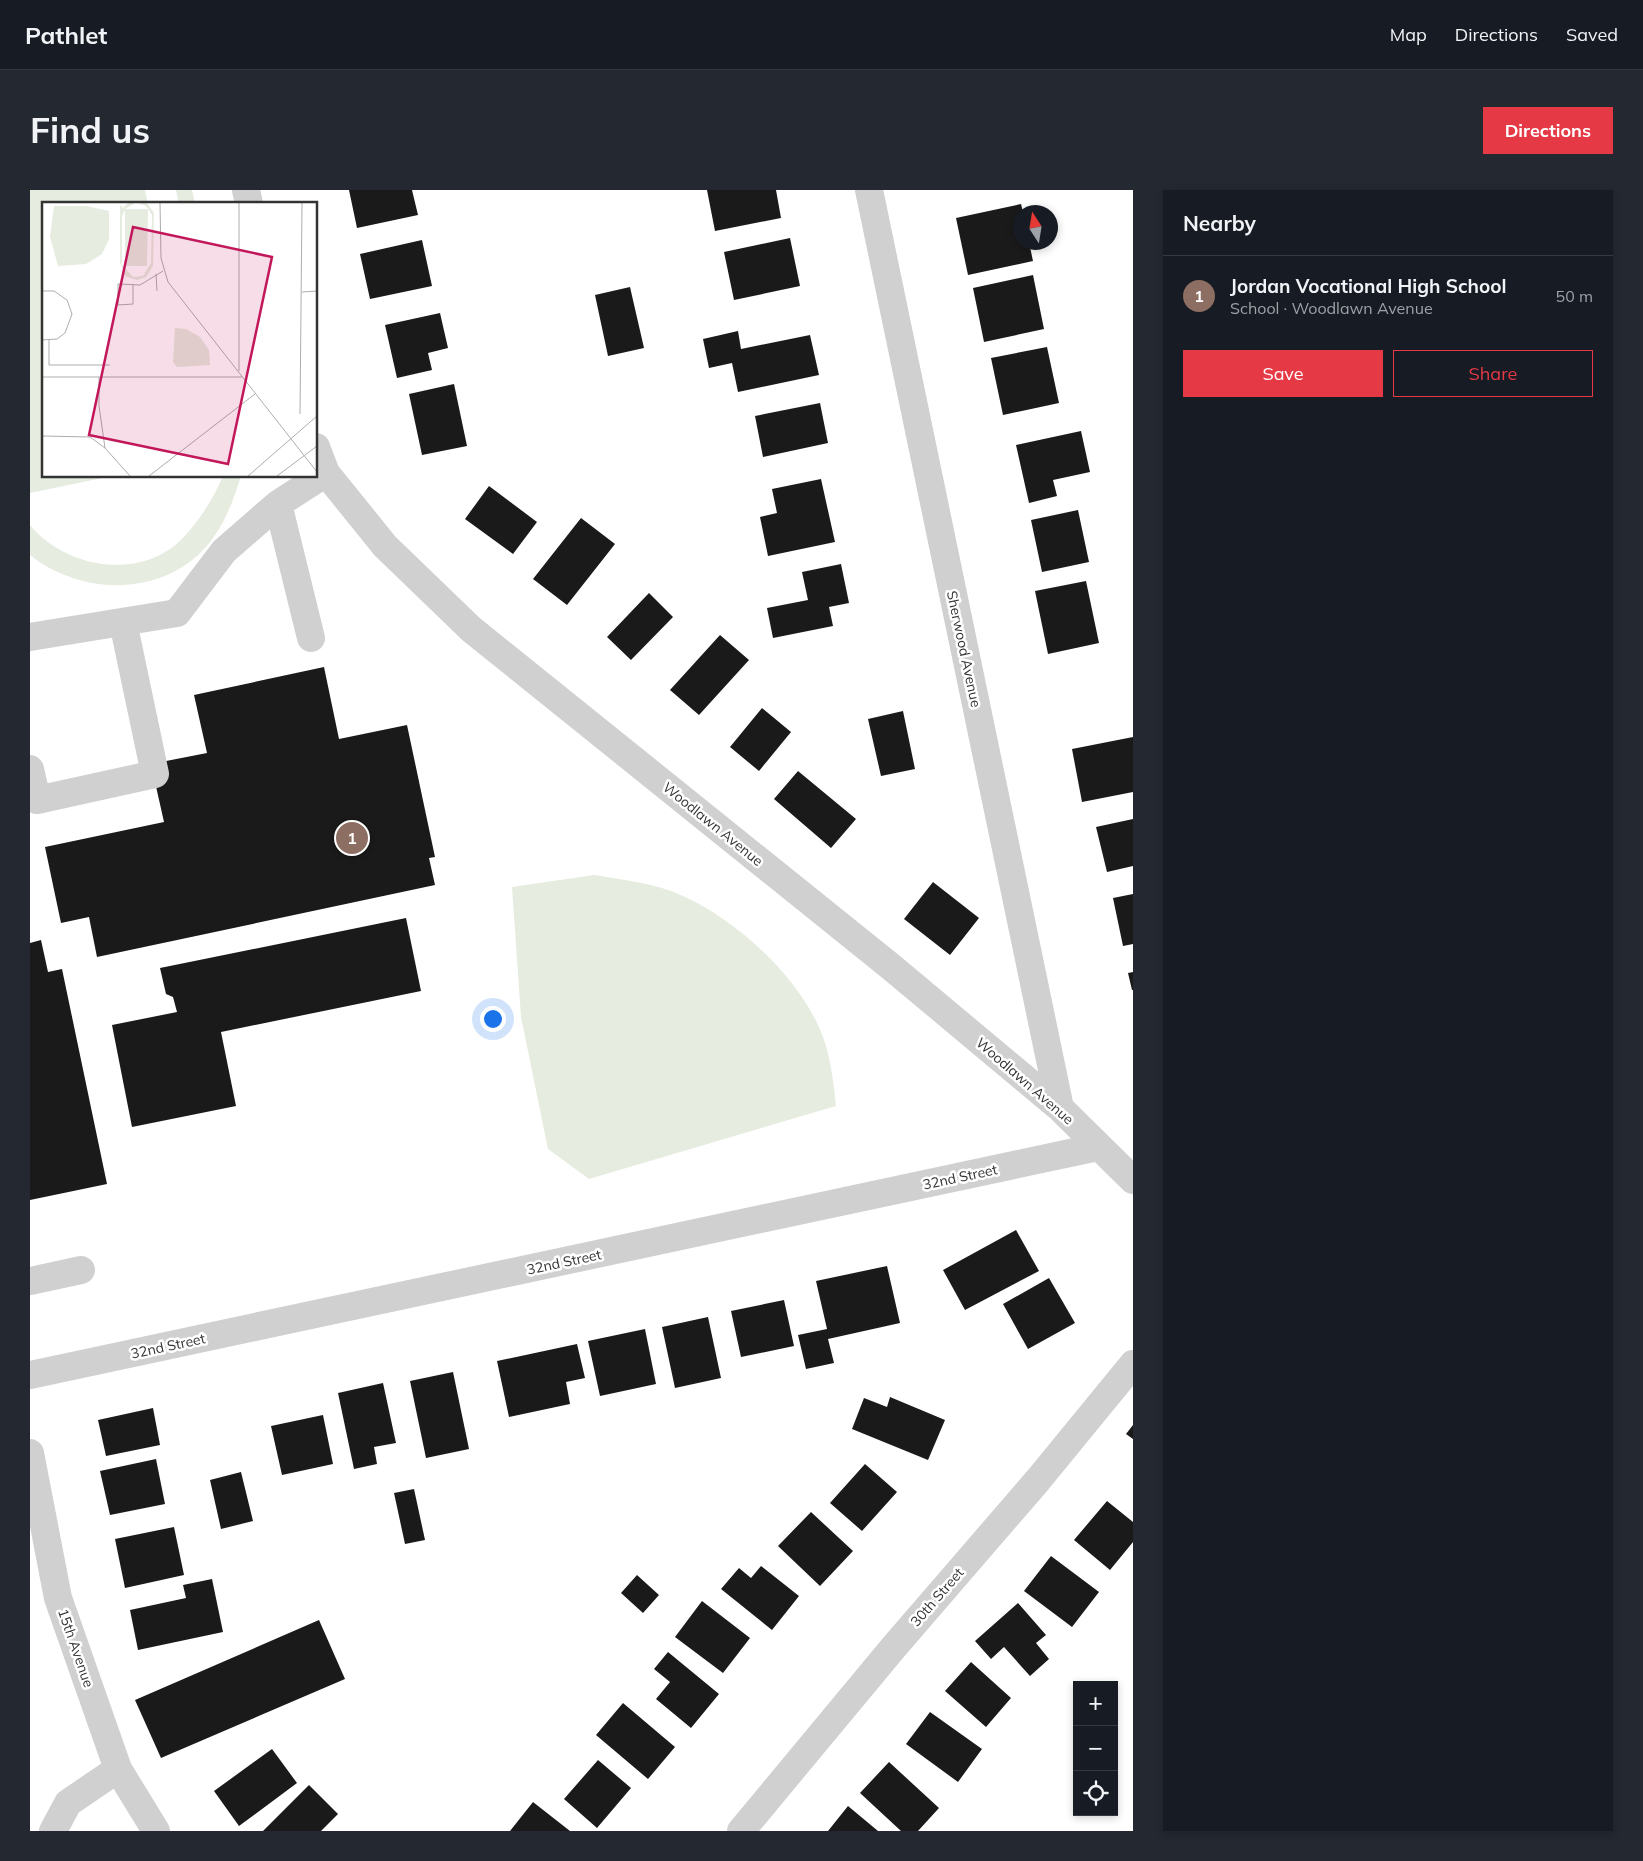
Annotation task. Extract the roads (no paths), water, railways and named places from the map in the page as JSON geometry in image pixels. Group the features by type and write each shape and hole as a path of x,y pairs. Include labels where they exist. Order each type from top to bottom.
{"street":[{"name":"Sherwood Avenue","path":"869,190 1060,1108"},
{"name":"Woodlawn Avenue","path":"318,452 326,473 385,546 470,629 890,966 1060,1108 1098,1148 1133,1180"},
{"path":"30,637 178,613 224,551 278,504 326,473"},
{"path":"278,504 311,638"},
{"path":"30,769 37,800 155,774 123,622"},
{"name":"32nd Street","path":"30,1375 1098,1148"},
{"path":"30,1281 81,1270"},
{"name":"30th Street","path":"741,1831 893,1648 1038,1480 1133,1364"},
{"name":"15th Avenue","path":"30,1453 58,1598 118,1770 156,1831"},
{"path":"53,1831 68,1803 118,1770"}],"place":[{"name":"Jordan Vocational High School","path":"352,838"}]}
